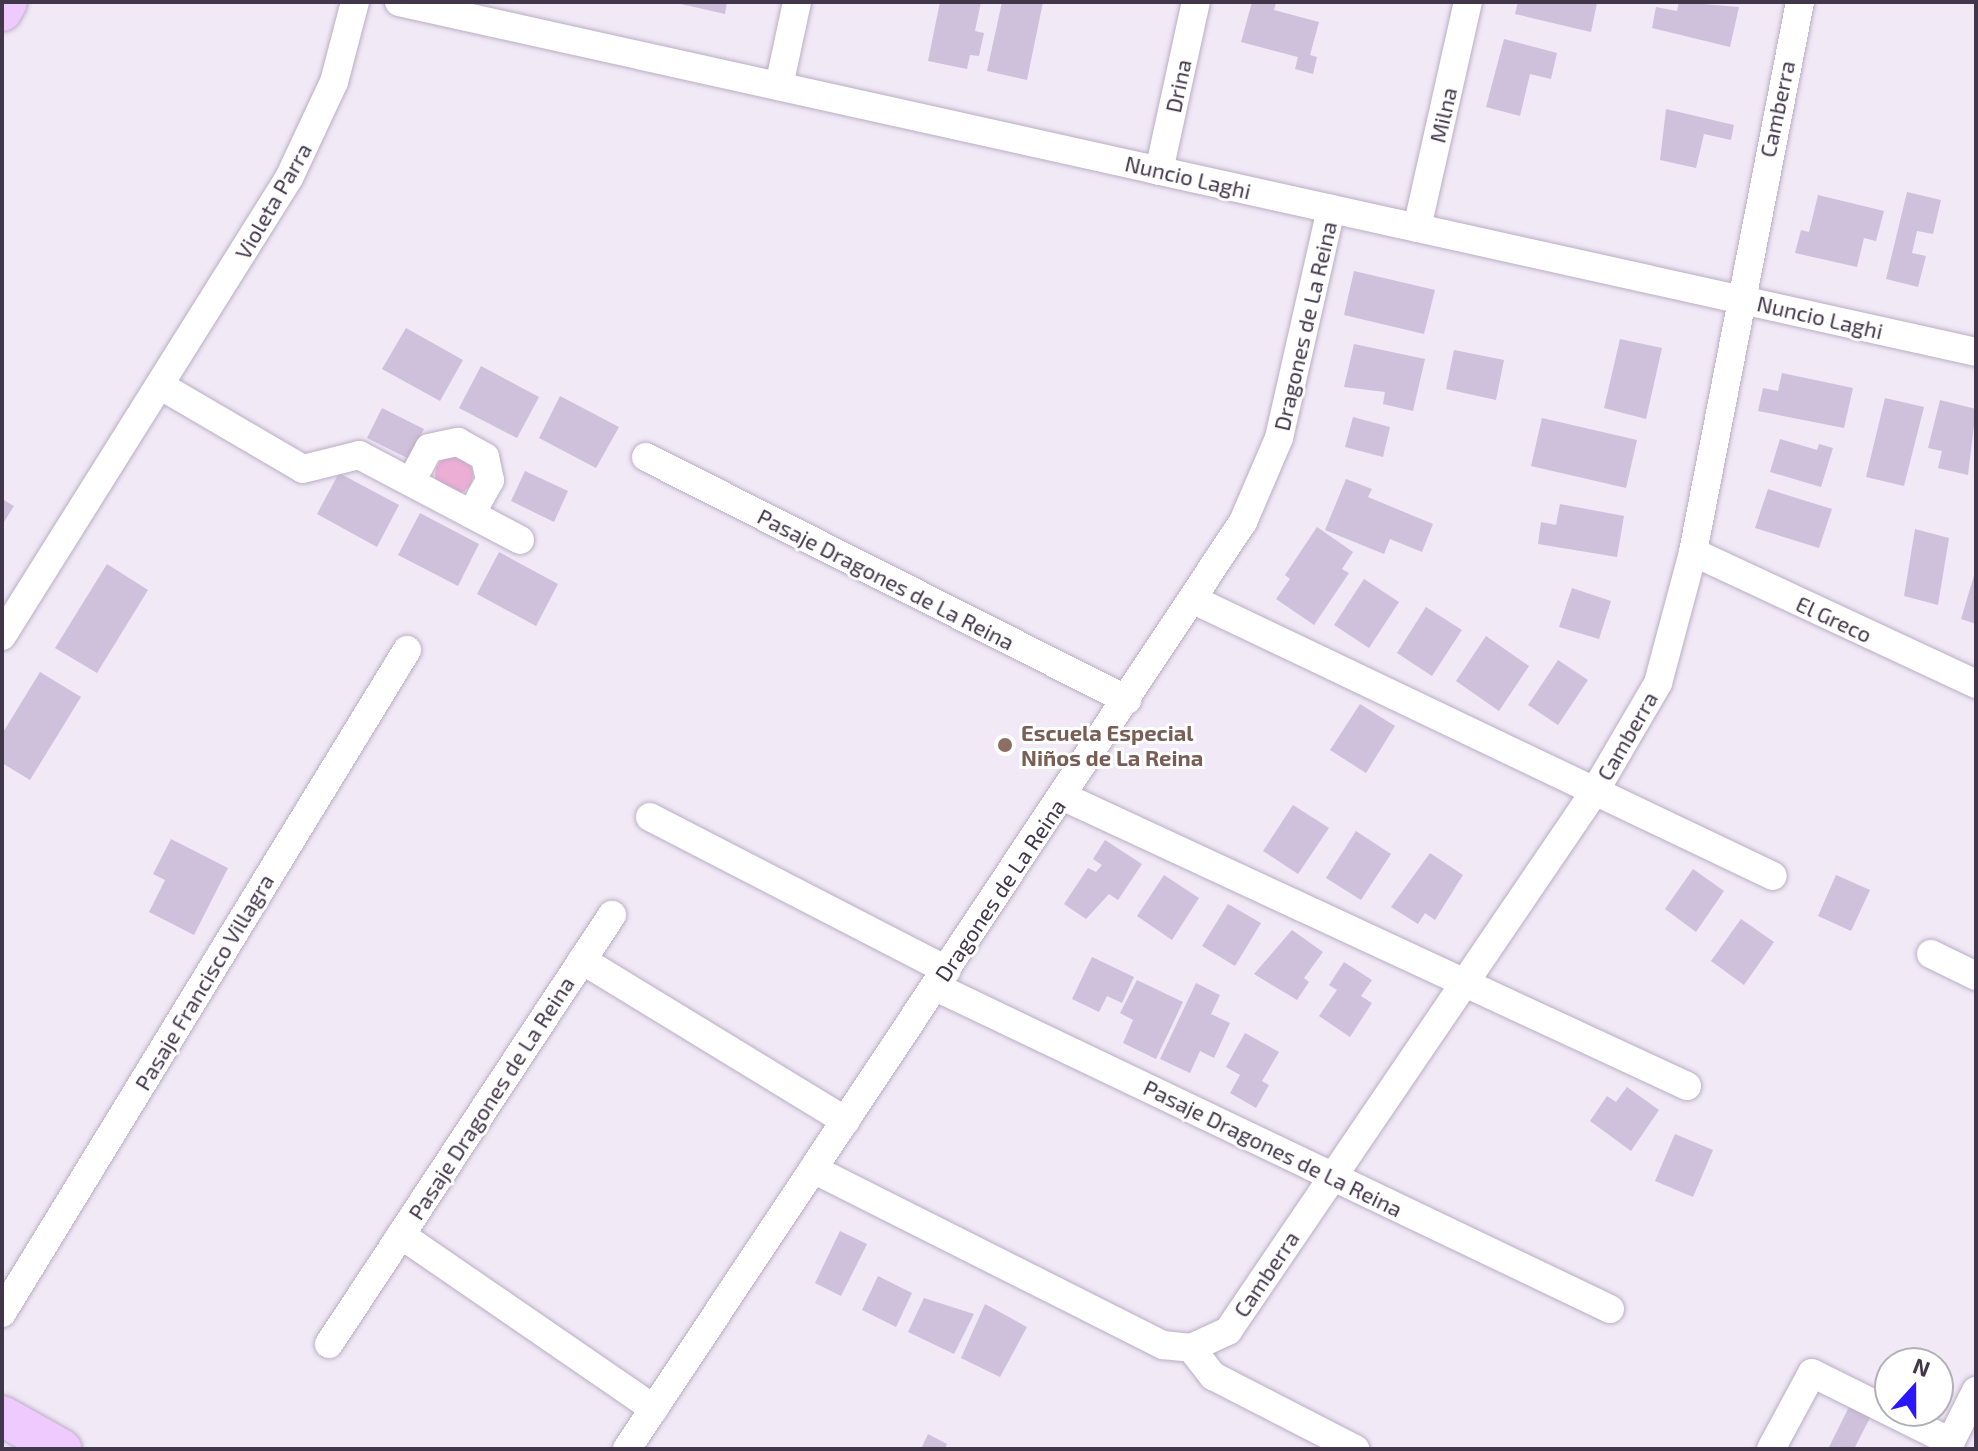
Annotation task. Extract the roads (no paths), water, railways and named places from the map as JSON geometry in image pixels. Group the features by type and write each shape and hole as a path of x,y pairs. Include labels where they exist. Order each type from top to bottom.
{"street":[{"path":"2,11 7,2"},
{"name":"Violeta Parra","path":"2,636 161,386 306,148 334,82 355,2"},
{"name":"Nuncio Laghi","path":"399,2 1976,352"},
{"path":"779,86 797,2"},
{"name":"Drina","path":"1159,171 1196,2"},
{"name":"Milna","path":"1417,228 1468,2"},
{"name":"Camberra","path":"1191,1348 1228,1331 1595,791 1658,683 1693,552 1738,299 1800,2"},
{"name":"Dragones de La Reina","path":"627,1449 1243,522 1279,438 1331,209"},
{"path":"161,386 303,469 359,455 520,540"},
{"path":"411,482 429,448 458,442 485,457 490,480 471,514"},
{"name":"Pasaje Dragones de La Reina","path":"646,457 1127,700"},
{"name":"El Greco","path":"1693,552 1976,684"},
{"path":"1194,600 1773,876"},
{"name":"Pasaje Francisco Villagra","path":"2,1313 407,650"},
{"path":"1062,796 1687,1086"},
{"name":"Pasaje Dragones de La Reina","path":"650,817 941,978 1332,1177 1610,1309"},
{"name":"Pasaje Dragones de La Reina","path":"329,1344 612,915"},
{"path":"1931,954 1976,976"},
{"name":"Pasaje Dragones de La Reina","path":"582,960 846,1121"},
{"path":"813,1169 1150,1339 1191,1348 1213,1376 1355,1449"},
{"name":"Pasaje Dragones de La Reina","path":"401,1235 654,1409"},
{"path":"1771,1449 1812,1373 1949,1445 1976,1391"},
{"path":"2,1416 61,1449"}],"place":[{"name":"Escuela Especial Niños de La Reina","path":"1005,745"}]}
